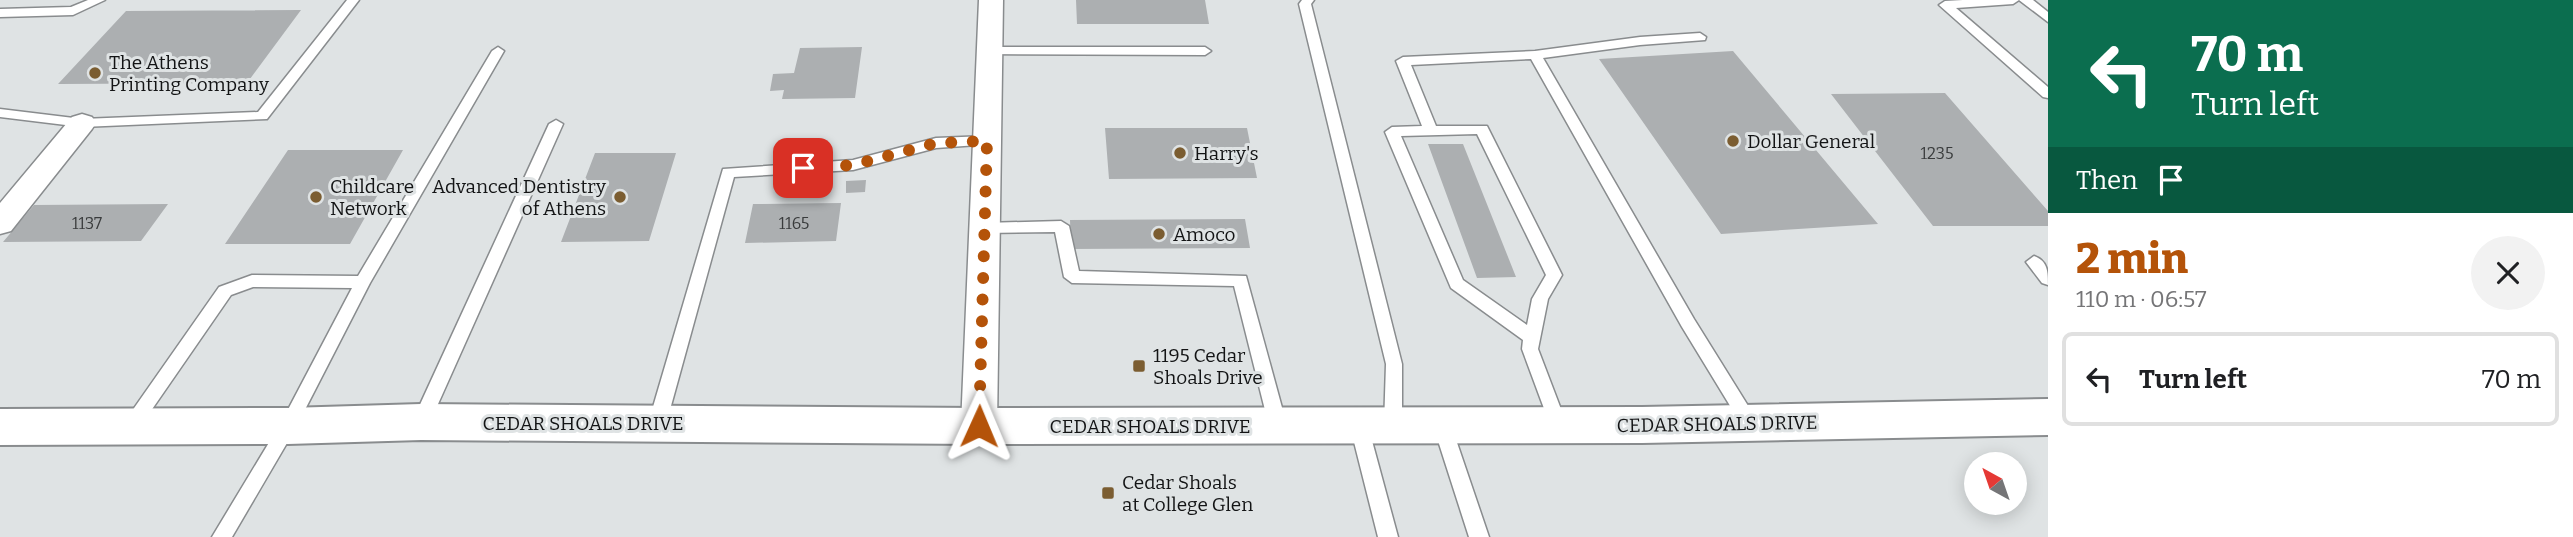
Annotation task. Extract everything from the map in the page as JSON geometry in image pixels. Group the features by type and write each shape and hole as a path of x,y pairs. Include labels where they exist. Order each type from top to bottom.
{"street":[{"path":"979,426 991,0"},
{"path":"0,223 82,123"},
{"name":"CEDAR SHOALS DRIVE","path":"0,427 288,426 421,422 1376,426 1750,424 2048,417"}],"lane":[{"path":"0,13 73,12 99,0"},
{"path":"0,113 82,123 262,116 353,0"},
{"path":"1308,0 1305,4 1394,364 1376,426 1388,537"},
{"path":"2013,0 1945,5 2048,94"},
{"path":"2025,0 2048,18"},
{"path":"1430,129 1403,61 1535,55 1640,41 1700,37"},
{"path":"222,537 288,426 363,282 498,51"},
{"path":"989,51 1205,51"},
{"path":"1535,55 1688,323 1750,424"},
{"path":"421,422 556,124"},
{"path":"1531,337 1457,284 1392,132 1482,129 1554,275 1540,299 1530,349 1558,425"},
{"path":"657,424 728,172 853,165 936,143 987,141"},
{"path":"984,228 1061,226 1072,276 1240,280 1278,426"},
{"path":"2034,262 2048,279"},
{"path":"130,427 225,291 252,281 363,282"},
{"path":"1442,425 1479,537"}],"building":[{"path":"1076,0 1205,0 1209,24 1077,24"},
{"path":"301,10 247,83 58,84 126,11"},
{"path":"862,47 855,98 782,99 784,90 770,91 773,74 794,73 800,48"},
{"name":"Dollar General","path":"1733,51 1878,224 1721,234 1599,59"},
{"path":"1945,93 2048,211 2048,226 1933,226 1831,94"},
{"name":"Harry's","path":"1105,128 1247,128 1257,178 1109,179"},
{"path":"1428,144 1463,144 1516,277 1477,278"},
{"name":"Childcare Network","path":"288,150 403,150 350,244 225,244"},
{"name":"Advanced Dentistry of Athens","path":"595,153 676,153 649,241 561,242"},
{"path":"866,180 865,192 846,193 846,181"},
{"path":"841,203 836,241 745,243 753,204"},
{"path":"168,204 141,241 3,242 34,205"},
{"name":"Amoco","path":"1245,219 1250,248 1071,249 1070,220"}],"place":[{"name":"The Athens Printing Company","path":"95,73"},
{"name":"Dollar General","path":"1733,141"},
{"name":"Harry's","path":"1180,153"},
{"name":"Childcare Network","path":"316,197"},
{"name":"Advanced Dentistry of Athens","path":"620,197"},
{"name":"Amoco","path":"1159,234"},
{"name":"1195 Cedar Shoals Drive","path":"1139,366"},
{"name":"Cedar Shoals at College Glen","path":"1108,493"}],"route":[{"path":"803,168 853,165 936,143 987,141 979,426"}]}
